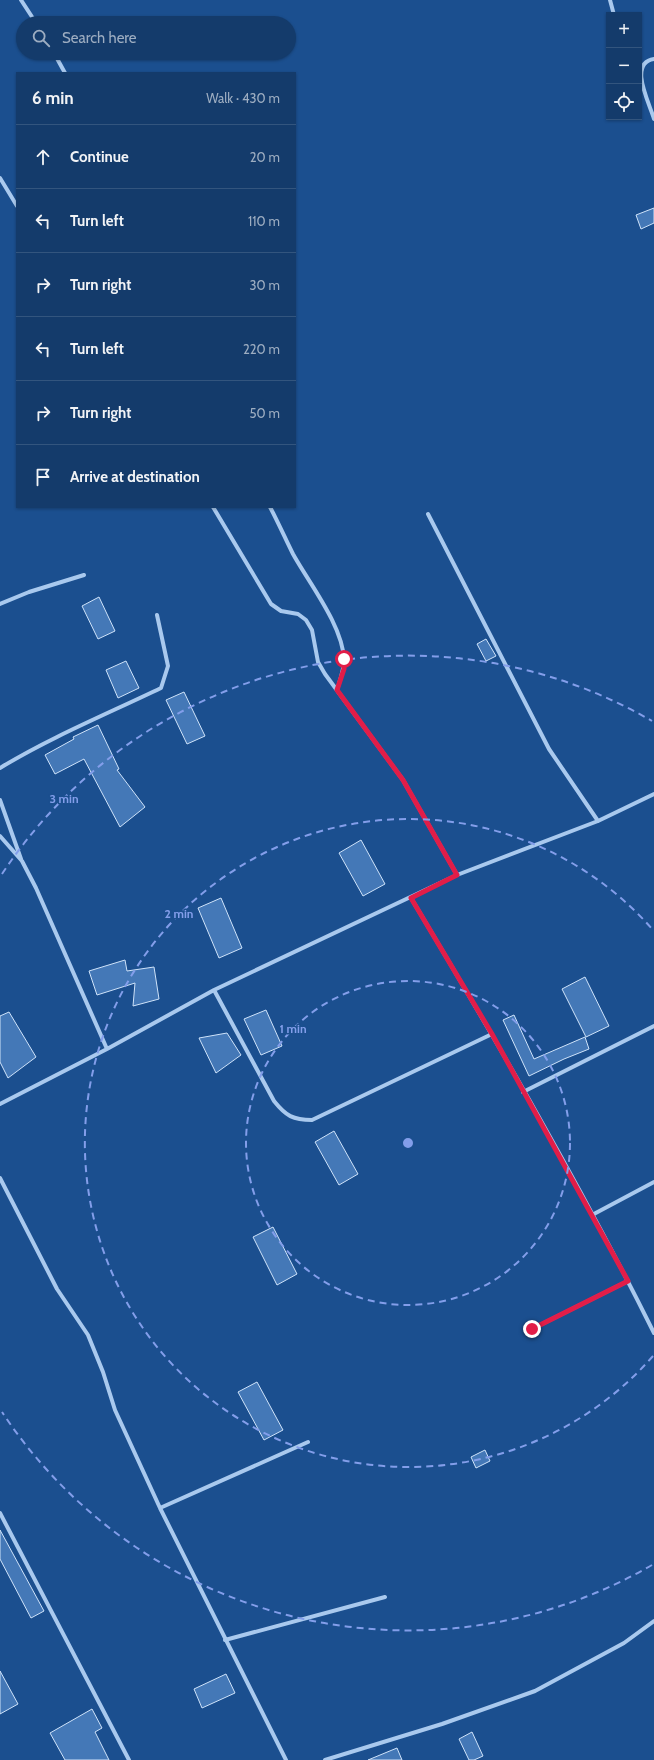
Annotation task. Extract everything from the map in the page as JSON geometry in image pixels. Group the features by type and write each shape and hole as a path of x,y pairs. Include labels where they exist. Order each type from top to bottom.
{"street":[{"path":"22,0 32,16"},
{"path":"610,0 613,12"},
{"path":"654,59 647,60 642,65 640,73 654,119"},
{"path":"58,60 64,72"},
{"path":"0,178 16,204"},
{"path":"214,508 271,604 281,611 298,614 306,620 312,630 318,662 403,780 457,875"},
{"path":"270,508 293,554 322,601 339,636 344,659 344,669 337,690"},
{"path":"428,514 549,749 598,821"},
{"path":"0,604 29,592 84,575"},
{"path":"0,768 56,738 161,688 168,666 157,615"},
{"path":"0,1104 107,1049 214,990 457,875 598,821 654,794"},
{"path":"0,800 22,861 36,888 107,1049"},
{"path":"0,836 22,861"},
{"path":"411,898 492,1034 592,1214 654,1333"},
{"path":"214,990 274,1101 283,1112 298,1120 312,1120 492,1034"},
{"path":"523,1092 654,1026"},
{"path":"0,1178 57,1289 88,1335 103,1372 115,1410 160,1508 286,1760"},
{"path":"592,1214 654,1182"},
{"path":"532,1329 628,1281"},
{"path":"160,1508 308,1442"},
{"path":"0,1513 129,1760"},
{"path":"225,1640 385,1597"},
{"path":"325,1760 442,1724 535,1691 624,1643 654,1620"}],"building":[{"path":"654,208 654,223 641,229 636,215"},
{"path":"99,597 115,631 98,639 82,606"},
{"path":"486,639 496,656 486,661 477,644"},
{"path":"126,661 139,688 118,698 106,670"},
{"path":"184,692 205,736 187,744 166,700"},
{"path":"98,725 119,769 117,770 145,807 120,827 84,759 55,774 45,755 74,739 73,737"},
{"path":"361,840 385,884 363,896 339,853"},
{"path":"221,898 242,948 219,958 198,908"},
{"path":"125,960 127,971 154,967 159,999 133,1006 135,983 97,995 89,971"},
{"path":"585,977 609,1026 586,1037 562,989"},
{"path":"266,1010 282,1046 261,1055 244,1019"},
{"path":"9,1012 36,1057 8,1078 0,1062 0,1016"},
{"path":"514,1015 534,1059 585,1037 589,1049 529,1076 503,1020"},
{"path":"227,1033 241,1055 216,1073 199,1038"},
{"path":"334,1131 358,1174 339,1185 315,1142"},
{"path":"273,1227 297,1274 277,1285 253,1237"},
{"path":"257,1382 283,1430 264,1440 238,1392"},
{"path":"485,1450 490,1461 476,1468 471,1457"},
{"path":"0,1530 44,1611 31,1618 0,1559"},
{"path":"0,1671 18,1704 0,1714"},
{"path":"226,1674 235,1693 202,1708 194,1689"},
{"path":"92,1709 102,1728 95,1732 109,1760 65,1760 50,1733"},
{"path":"472,1732 483,1756 474,1760 469,1760 459,1739"},
{"path":"397,1748 402,1760 368,1760"}],"route":[{"path":"344,659 344,669 337,690 403,780 457,875 411,898 492,1034 628,1281 532,1329"}]}
